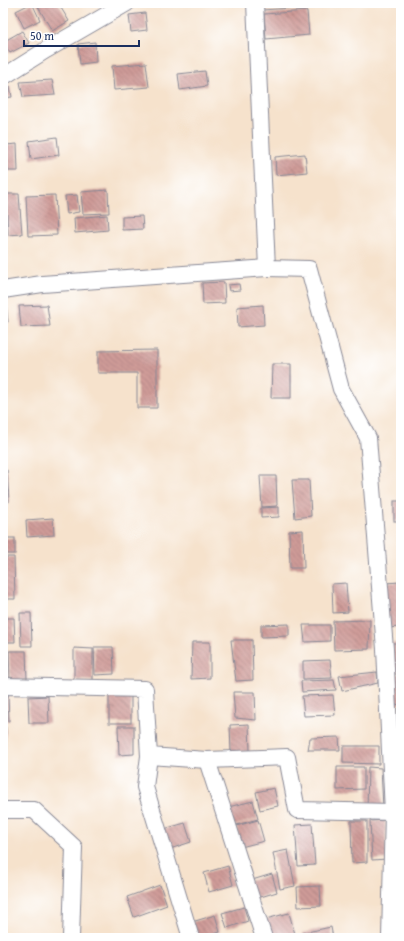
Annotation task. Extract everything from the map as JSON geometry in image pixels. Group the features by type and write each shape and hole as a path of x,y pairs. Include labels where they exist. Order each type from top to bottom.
{"street":[{"path":"3,77 127,3"},
{"path":"255,3 267,268"},
{"path":"3,290 42,284 267,268 309,269 341,389 368,438 385,649 393,812 390,938"},
{"path":"3,686 144,689 149,756 145,787 191,938"},
{"path":"149,756 207,760 287,757 297,810 393,812"},
{"path":"207,760 264,938"},
{"path":"3,810 34,810 74,847 71,938"}],"building":[{"path":"32,3 40,20 24,28 16,11"},
{"path":"36,3 58,3 69,21 52,31"},
{"path":"262,3 305,3 306,7 262,10"},
{"path":"307,11 309,35 266,39 264,14"},
{"path":"145,13 147,30 131,32 129,15"},
{"path":"22,31 29,43 10,53 3,42"},
{"path":"95,42 96,62 80,64 78,44"},
{"path":"146,63 149,87 114,90 112,66"},
{"path":"205,71 207,86 180,90 178,74"},
{"path":"52,80 55,95 23,97 20,82"},
{"path":"10,86 12,97 3,98 3,87"},
{"path":"57,137 59,155 31,159 29,141"},
{"path":"17,144 18,171 8,171 6,145"},
{"path":"305,154 307,172 276,175 275,157"},
{"path":"108,190 109,213 83,214 81,192"},
{"path":"6,194 19,194 22,234 8,235"},
{"path":"55,195 57,235 28,236 26,196"},
{"path":"77,195 79,212 67,214 65,196"},
{"path":"107,215 108,230 75,233 74,218"},
{"path":"142,216 143,229 122,230 122,217"},
{"path":"224,282 225,303 203,304 202,283"},
{"path":"239,284 240,290 229,291 228,285"},
{"path":"6,303 8,322 3,323 3,304"},
{"path":"47,305 50,326 21,327 19,306"},
{"path":"263,305 264,325 238,327 237,307"},
{"path":"157,350 157,408 137,408 137,373 98,373 98,351"},
{"path":"272,364 291,364 291,398 271,398"},
{"path":"3,470 7,470 9,502 3,502"},
{"path":"260,476 276,476 277,506 262,507"},
{"path":"292,480 309,480 311,516 295,518"},
{"path":"394,501 401,501 401,521 394,521"},
{"path":"279,507 279,517 261,518 261,508"},
{"path":"53,518 54,535 27,537 26,520"},
{"path":"303,530 304,568 290,568 289,531"},
{"path":"3,538 15,538 15,554 3,554"},
{"path":"3,557 14,557 15,599 3,599"},
{"path":"401,582 401,627 386,628 384,583"},
{"path":"346,583 348,612 333,613 332,584"},
{"path":"20,613 31,613 32,646 21,646"},
{"path":"3,618 14,618 15,642 3,642"},
{"path":"370,620 369,649 334,650 333,621"},
{"path":"289,624 289,636 261,637 261,625"},
{"path":"303,625 330,625 330,641 305,642"},
{"path":"231,640 252,640 253,680 236,681"},
{"path":"192,642 210,642 210,678 191,679"},
{"path":"392,643 401,643 401,671 393,672"},
{"path":"94,647 113,647 114,674 95,675"},
{"path":"3,648 7,648 7,681 3,681"},
{"path":"74,648 93,649 93,681 74,680"},
{"path":"9,651 26,651 27,680 10,681"},
{"path":"330,660 332,678 303,679 303,661"},
{"path":"377,672 378,683 342,691 339,676"},
{"path":"392,674 401,674 401,704 394,705"},
{"path":"334,680 336,690 302,692 301,681"},
{"path":"233,692 255,692 256,720 235,718"},
{"path":"3,695 8,695 9,721 3,721"},
{"path":"333,695 335,715 304,716 302,696"},
{"path":"48,696 49,723 29,723 28,697"},
{"path":"109,696 131,696 131,723 109,723"},
{"path":"396,719 401,719 401,764 398,764"},
{"path":"249,724 250,752 231,752 230,725"},
{"path":"118,726 134,726 134,754 119,755"},
{"path":"3,727 6,727 5,753 3,753"},
{"path":"339,737 340,750 308,750 310,738"},
{"path":"343,746 379,746 379,764 343,763"},
{"path":"337,767 364,767 364,789 337,790"},
{"path":"368,767 381,768 383,809 367,811"},
{"path":"274,788 278,806 260,810 256,792"},
{"path":"253,801 258,819 233,826 228,807"},
{"path":"258,820 264,841 241,847 236,826"},
{"path":"385,820 387,859 372,860 370,821"},
{"path":"351,821 367,821 367,862 352,863"},
{"path":"185,823 191,842 167,850 157,831"},
{"path":"312,824 315,865 298,866 295,825"},
{"path":"288,850 295,886 280,889 273,853"},
{"path":"228,866 233,885 209,892 204,873"},
{"path":"272,874 277,892 254,899 249,881"},
{"path":"160,885 167,905 134,917 127,897"},
{"path":"320,886 321,906 298,907 297,887"},
{"path":"244,907 248,921 227,928 222,913"},
{"path":"289,913 295,934 281,938 263,938 258,921"},
{"path":"215,915 220,932 197,938 192,922"},
{"path":"331,927 333,938 303,938 302,933"}]}
